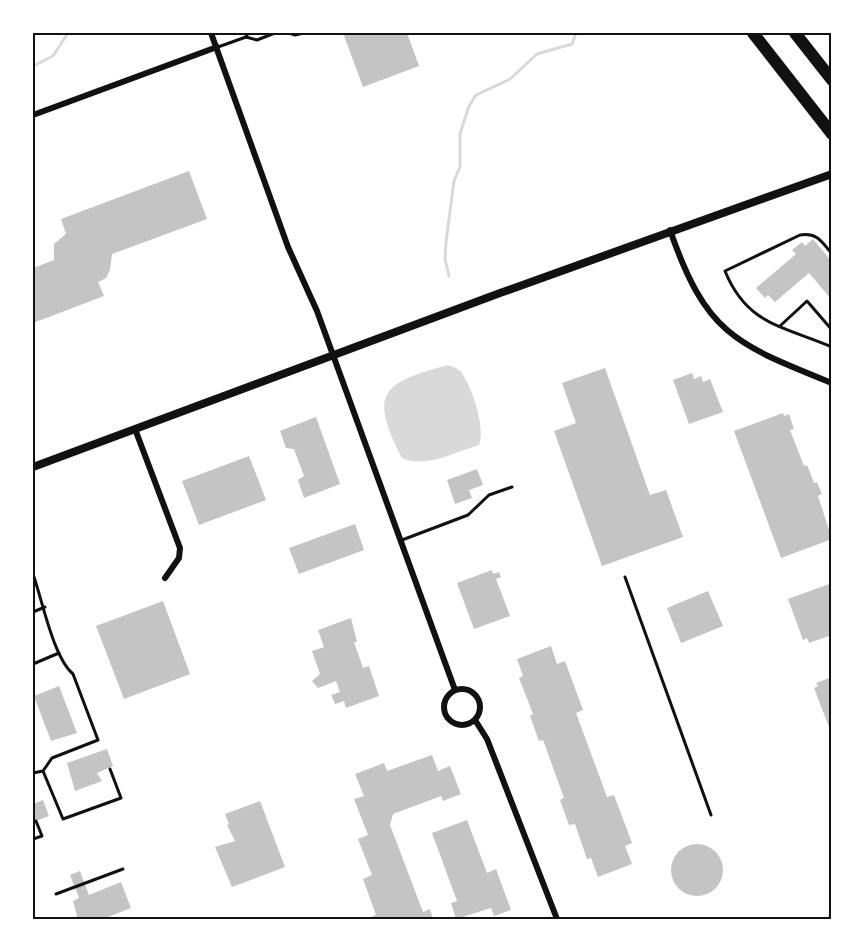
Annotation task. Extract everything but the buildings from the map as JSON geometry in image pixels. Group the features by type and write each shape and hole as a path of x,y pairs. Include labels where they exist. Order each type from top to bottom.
{"highway":[{"path":"753,33 832,134"},
{"path":"795,33 832,80"}],"street":[{"path":"211,33 288,247 333,355 455,690"},
{"path":"33,115 217,47"},
{"path":"33,466 670,230 832,174"},
{"path":"670,230 690,283 704,306 722,326 754,351 832,383"},
{"path":"135,429 180,548 179,558 165,578"},
{"path":"455,690 469,690 475,694 480,707 475,720 462,725 452,721 445,713 445,699 455,690"},
{"path":"475,720 487,739 557,919"}],"lane":[{"path":"217,47 247,35 257,40 275,33"},
{"path":"289,33 295,35 304,33"},
{"path":"832,254 816,235 810,233 800,235 725,271 738,298 750,310 780,326 832,346"},
{"path":"780,326 807,301 832,330"},
{"path":"401,540 468,515 489,495 512,487"},
{"path":"33,573 59,653 66,667 73,674 99,740 52,758 43,771 33,773"},
{"path":"625,577 711,815"},
{"path":"33,612 45,607"},
{"path":"33,664 59,653"},
{"path":"43,771 63,819 122,798 110,769"},
{"path":"33,839 42,836 36,820"},
{"path":"56,894 123,869"}],"shaded area":[{"path":"448,365 461,372 473,397 481,429 479,445 430,461 420,462 402,458 386,419 384,405 388,394 395,385 408,378"}],"waterway":[{"path":"33,66 53,56 68,33"},
{"path":"449,276 445,259 446,242 454,181 460,167 460,134 469,106 476,95 510,79 537,54 572,44 576,33"},
{"path":"827,919 832,913"}]}
